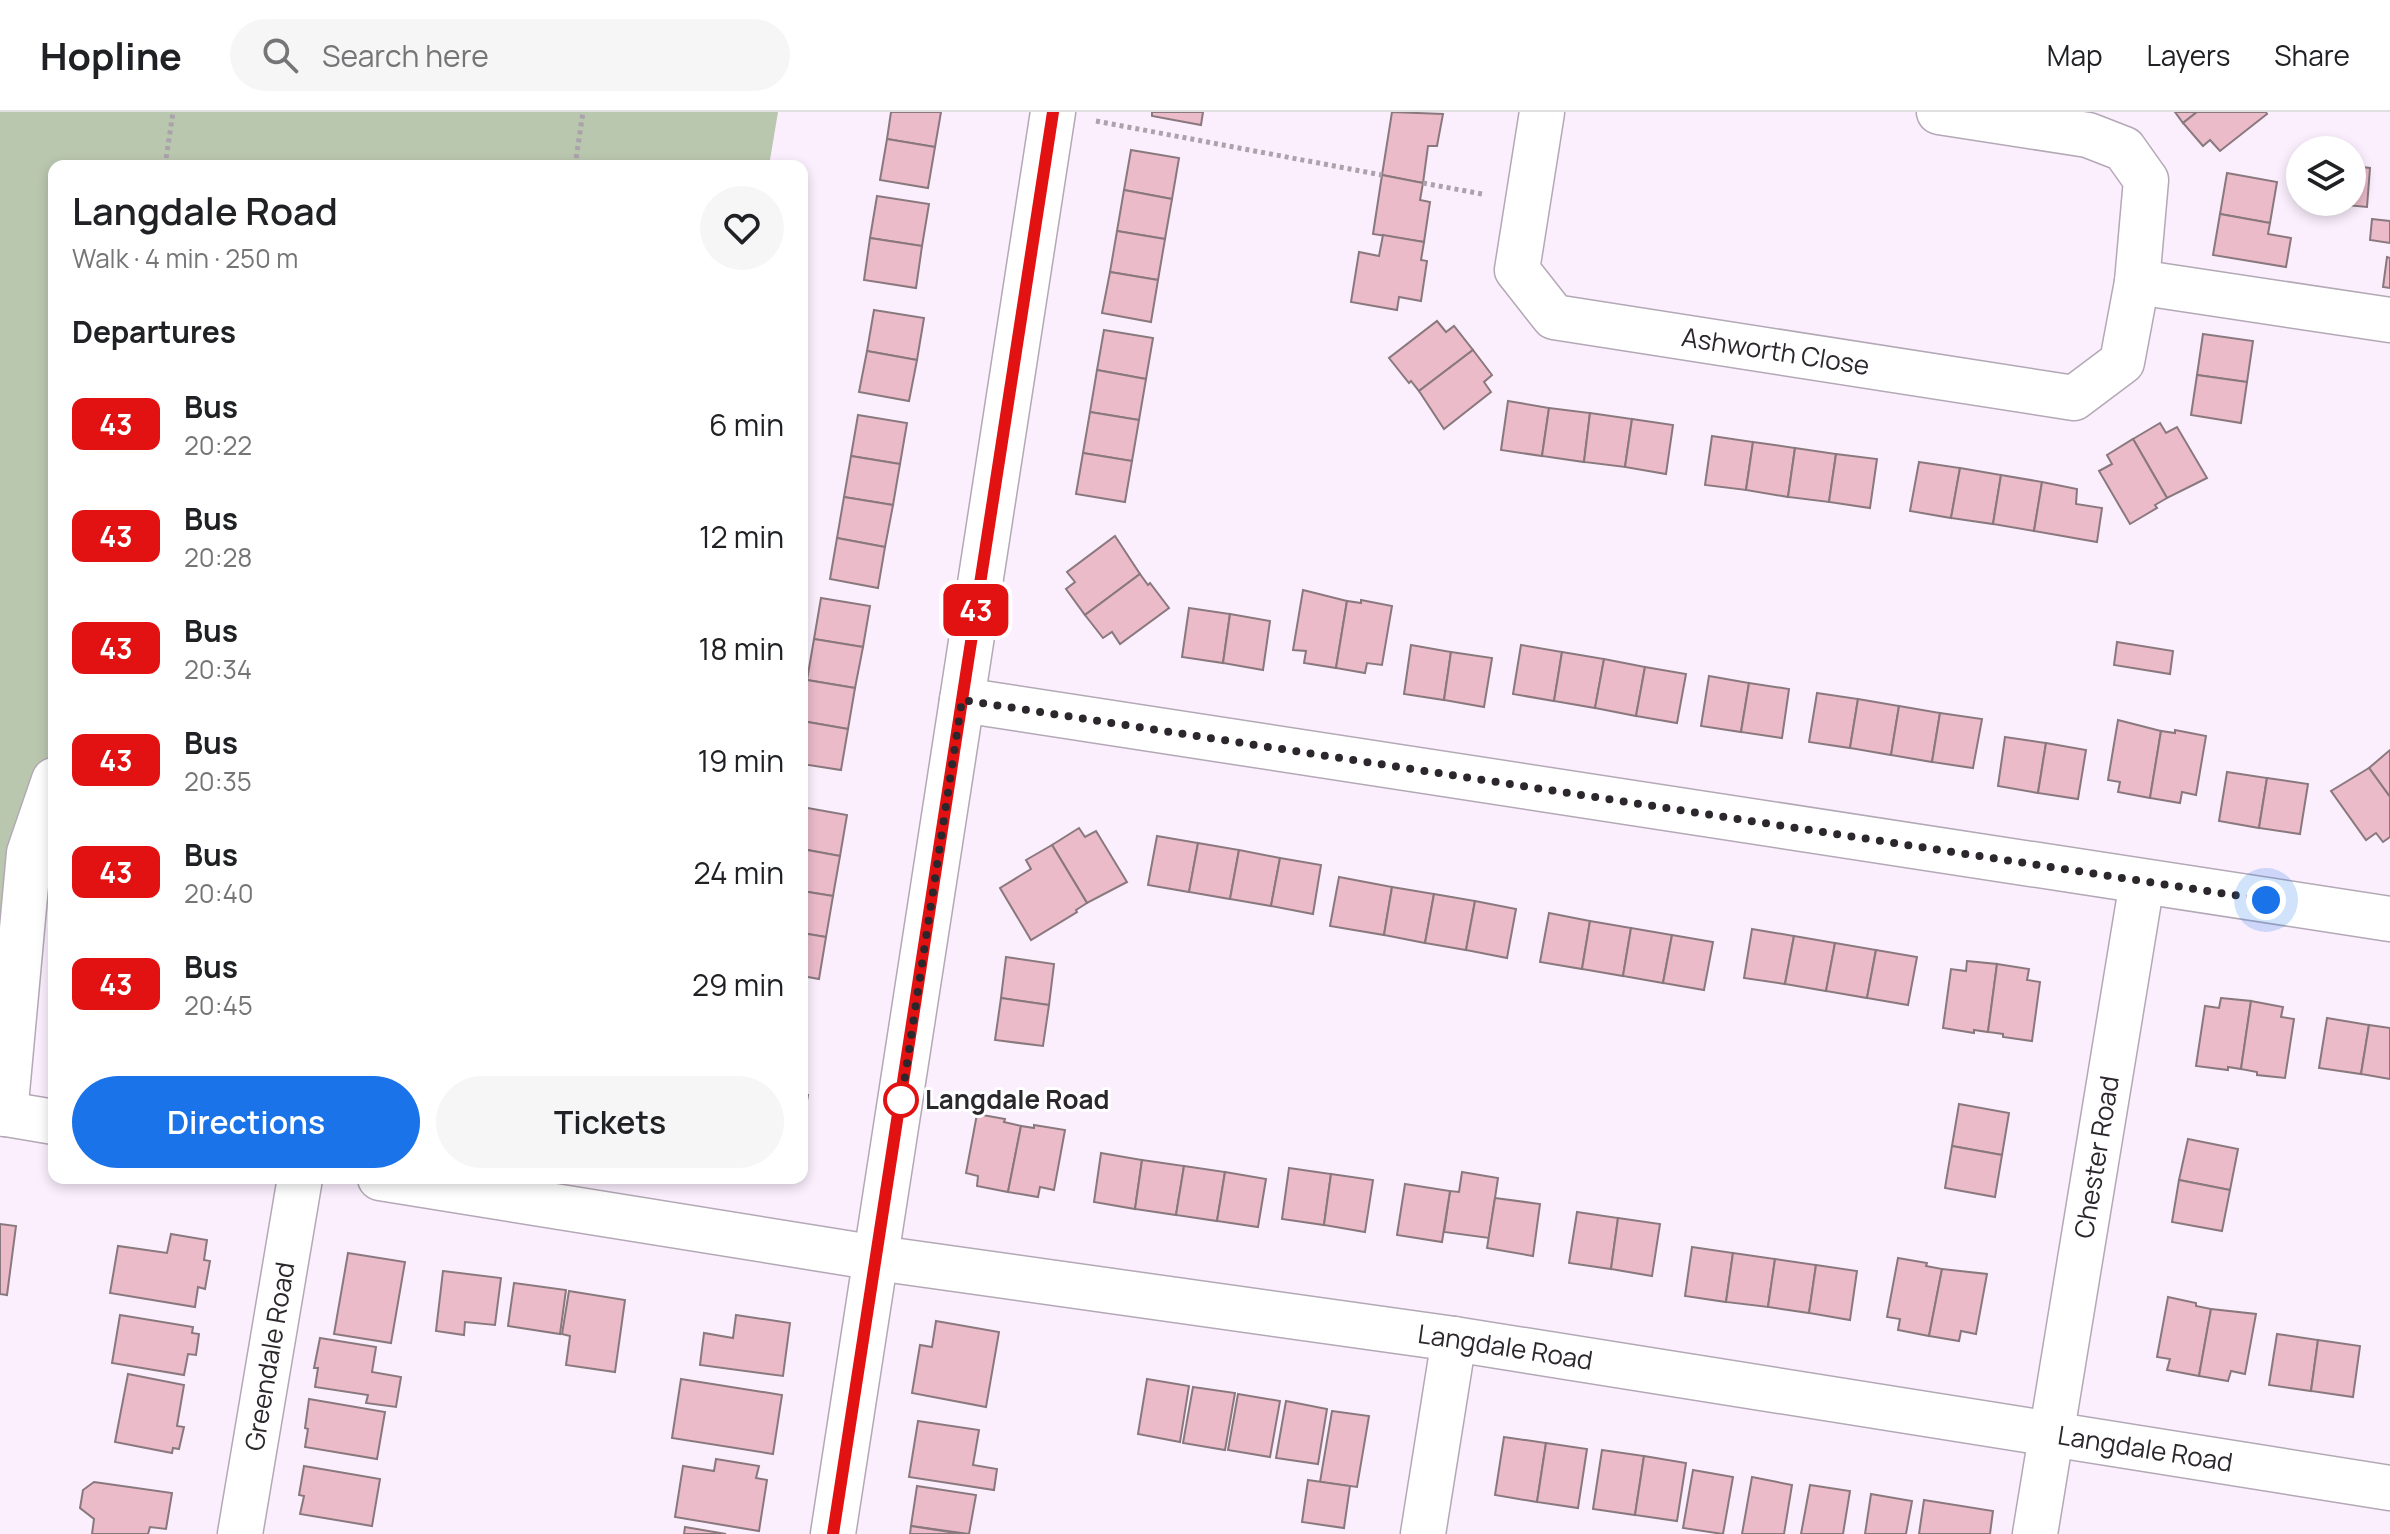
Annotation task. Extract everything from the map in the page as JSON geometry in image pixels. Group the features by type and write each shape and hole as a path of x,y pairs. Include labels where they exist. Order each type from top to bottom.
{"street":[{"name":"Ashworth Close","path":"1542,112 1517,270 1554,317 2074,398 2122,362 2137,282 2146,180 2124,149 2088,135 1939,112"},
{"path":"833,1534 1053,113"},
{"path":"2137,282 2390,320"},
{"path":"962,700 2390,919"},
{"path":"48,798 29,853 2,1113 48,1121"},
{"name":"Chester Road","path":"2035,1534 2142,882"},
{"name":"Greendale Road","path":"240,1534 299,1184"},
{"name":"Langdale Road","path":"417,1184 877,1258 1454,1339 2390,1488"},
{"path":"1423,1534 1454,1339"}],"path":[{"path":"166,160 173,112"},
{"path":"576,160 583,112"},
{"path":"1053,113 1382,175"},
{"path":"1423,183 1527,202"}],"green space":[{"path":"0,112 778,112 770,160 48,160 48,878 18,1081 0,1078"}],"building":[{"path":"891,112 941,112 935,147 887,139"},
{"path":"1152,112 1203,112 1201,125 1152,116"},
{"path":"1392,112 1443,114 1437,146 1428,146 1423,183 1382,175"},
{"path":"2175,112 2197,112 2183,123"},
{"path":"2197,112 2267,114 2220,151 2210,140 2203,146 2183,123"},
{"path":"887,139 935,147 928,188 880,180"},
{"path":"1131,150 1179,158 1172,199 1124,190"},
{"path":"2366,168 2370,168 2366,207"},
{"path":"2227,173 2277,182 2270,223 2220,214"},
{"path":"1382,175 1423,183 1420,200 1430,202 1424,242 1373,234"},
{"path":"1124,190 1172,199 1165,239 1117,231"},
{"path":"877,196 929,204 922,246 870,238"},
{"path":"2220,214 2270,223 2268,234 2291,238 2286,267 2213,255"},
{"path":"2372,219 2390,221 2390,243 2370,240"},
{"path":"1117,231 1165,239 1158,280 1110,272"},
{"path":"1383,235 1424,242 1421,260 1427,261 1421,301 1399,297 1397,310 1351,302 1359,252 1379,256"},
{"path":"870,238 922,246 916,288 864,280"},
{"path":"2387,257 2390,258 2390,288 2383,287"},
{"path":"1110,272 1158,280 1151,322 1102,313"},
{"path":"874,310 924,318 917,360 867,351"},
{"path":"1437,321 1446,332 1454,326 1473,350 1419,391 1389,358"},
{"path":"1104,330 1153,338 1146,379 1097,370"},
{"path":"2203,334 2253,341 2247,382 2197,375"},
{"path":"1473,350 1492,375 1484,382 1491,392 1444,429 1419,391"},
{"path":"867,351 917,360 909,401 859,392"},
{"path":"1097,370 1146,379 1139,420 1090,412"},
{"path":"2197,375 2247,382 2241,423 2191,415"},
{"path":"1508,401 1549,408 1542,456 1501,450"},
{"path":"1549,408 1590,413 1584,462 1542,456"},
{"path":"1090,412 1139,420 1132,461 1083,453"},
{"path":"1590,413 1632,419 1625,467 1584,462"},
{"path":"858,415 907,423 900,464 851,456"},
{"path":"1632,419 1673,425 1666,474 1625,467"},
{"path":"2160,423 2166,433 2177,427 2207,478 2167,498 2133,439"},
{"path":"1712,436 1753,442 1746,490 1705,485"},
{"path":"2133,439 2167,498 2155,505 2157,508 2130,524 2099,471 2112,464 2107,455"},
{"path":"1753,442 1795,448 1788,497 1746,490"},
{"path":"1795,448 1836,454 1829,502 1788,497"},
{"path":"1083,453 1132,461 1125,502 1076,494"},
{"path":"1836,454 1877,459 1870,508 1829,502"},
{"path":"851,456 900,464 893,505 844,497"},
{"path":"1919,462 1960,468 1951,518 1910,511"},
{"path":"1960,468 2001,475 1993,524 1951,518"},
{"path":"2001,475 2042,482 2034,531 1993,524"},
{"path":"2042,482 2077,489 2076,504 2102,508 2097,542 2034,531"},
{"path":"844,497 893,505 885,547 837,538"},
{"path":"1115,536 1140,574 1085,615 1066,589 1075,582 1067,572"},
{"path":"837,538 885,547 878,588 830,579"},
{"path":"1140,574 1169,608 1120,644 1112,632 1103,638 1085,615"},
{"path":"1303,590 1347,601 1336,668 1304,663 1306,651 1293,650"},
{"path":"821,598 870,606 863,647 814,639"},
{"path":"1361,600 1392,606 1382,665 1367,663 1365,673 1336,668 1347,601 1361,603"},
{"path":"1189,608 1230,614 1223,663 1182,657"},
{"path":"1230,614 1270,621 1263,670 1223,663"},
{"path":"814,639 863,647 855,688 808,680"},
{"path":"2117,642 2173,651 2170,674 2114,665"},
{"path":"1411,645 1451,652 1444,700 1404,694"},
{"path":"1521,645 1562,652 1554,701 1513,694"},
{"path":"1451,652 1492,658 1484,707 1444,700"},
{"path":"1562,652 1604,659 1595,708 1554,701"},
{"path":"1604,659 1645,667 1636,716 1595,708"},
{"path":"1645,667 1686,674 1677,723 1636,716"},
{"path":"1709,676 1749,683 1741,732 1701,726"},
{"path":"808,680 855,688 848,729 808,722"},
{"path":"1749,683 1789,689 1782,738 1741,732"},
{"path":"1817,693 1858,699 1850,748 1809,742"},
{"path":"1858,699 1899,706 1891,755 1850,748"},
{"path":"1899,706 1940,713 1932,762 1891,755"},
{"path":"1940,713 1982,719 1973,768 1932,762"},
{"path":"2118,720 2161,731 2150,798 2118,792 2120,782 2108,780"},
{"path":"808,722 848,729 841,770 808,765"},
{"path":"2175,730 2206,736 2196,795 2182,792 2180,803 2150,798 2161,731 2175,733"},
{"path":"2005,737 2046,743 2038,793 1998,786"},
{"path":"2046,743 2086,750 2078,799 2038,793"},
{"path":"2390,750 2390,797 2369,768"},
{"path":"2369,768 2390,797 2390,837 2383,842 2376,833 2366,840 2331,791"},
{"path":"2227,772 2267,778 2259,828 2219,821"},
{"path":"2267,778 2308,784 2300,834 2259,828"},
{"path":"808,808 847,815 840,856 808,850"},
{"path":"1079,828 1085,837 1096,831 1127,882 1087,903 1052,845"},
{"path":"1157,836 1198,843 1189,892 1148,885"},
{"path":"1198,843 1239,850 1230,899 1189,892"},
{"path":"1052,845 1087,903 1031,940 1000,888 1031,869 1026,860"},
{"path":"808,850 840,856 833,896 808,892"},
{"path":"1239,850 1280,858 1271,906 1230,899"},
{"path":"1280,858 1321,865 1313,914 1271,906"},
{"path":"1339,877 1392,887 1384,935 1330,926"},
{"path":"1392,887 1434,894 1425,943 1384,935"},
{"path":"808,892 833,896 826,937 808,934"},
{"path":"1434,894 1475,901 1466,950 1425,943"},
{"path":"1475,901 1516,909 1507,958 1466,950"},
{"path":"1549,913 1590,921 1582,969 1540,962"},
{"path":"1590,921 1631,928 1623,976 1582,969"},
{"path":"1631,928 1672,935 1663,983 1623,976"},
{"path":"1752,929 1794,936 1785,984 1744,978"},
{"path":"808,934 826,937 819,979 808,977"},
{"path":"1672,935 1713,942 1704,990 1663,983"},
{"path":"1794,936 1835,943 1826,991 1785,984"},
{"path":"1835,943 1876,950 1867,998 1826,991"},
{"path":"1876,950 1917,957 1908,1005 1867,998"},
{"path":"1006,957 1054,964 1049,1005 1001,998"},
{"path":"1967,961 1997,964 1988,1032 1943,1028 1951,969 1966,971"},
{"path":"1997,964 2029,969 2027,980 2040,982 2032,1041 1988,1032"},
{"path":"1001,998 1049,1005 1043,1046 995,1040"},
{"path":"2221,998 2251,1001 2241,1069 2196,1066 2205,1006 2219,1008"},
{"path":"2251,1001 2283,1007 2281,1017 2294,1019 2285,1078 2257,1075 2257,1072 2241,1069"},
{"path":"2327,1018 2369,1025 2361,1074 2319,1068"},
{"path":"2369,1025 2390,1028 2390,1079 2361,1074"},
{"path":"1959,1104 2009,1113 2002,1155 1952,1146"},
{"path":"977,1114 1005,1119 1004,1122 1021,1126 1008,1192 977,1186 978,1176 966,1173"},
{"path":"1034,1125 1065,1130 1054,1190 1040,1187 1038,1197 1008,1192 1021,1126 1034,1128"},
{"path":"2188,1139 2238,1149 2230,1190 2179,1180"},
{"path":"1952,1146 2002,1155 1995,1197 1945,1188"},
{"path":"1101,1153 1142,1160 1135,1209 1094,1202"},
{"path":"1142,1160 1184,1166 1176,1215 1135,1209"},
{"path":"1184,1166 1225,1172 1217,1221 1176,1215"},
{"path":"1289,1168 1331,1174 1324,1225 1282,1219"},
{"path":"1225,1172 1266,1179 1258,1227 1217,1221"},
{"path":"1462,1172 1498,1178 1489,1238 1444,1232 1450,1191 1459,1192"},
{"path":"1331,1174 1373,1180 1365,1232 1324,1225"},
{"path":"2179,1180 2230,1190 2222,1231 2172,1222"},
{"path":"1405,1184 1450,1191 1442,1242 1397,1235"},
{"path":"1495,1198 1540,1204 1533,1256 1487,1248"},
{"path":"1577,1212 1618,1218 1611,1269 1569,1263"},
{"path":"1618,1218 1660,1224 1652,1276 1611,1269"},
{"path":"0,1224 16,1226 7,1295 0,1294"},
{"path":"171,1234 207,1240 204,1260 210,1261 205,1289 198,1287 195,1307 110,1293 118,1246 167,1253"},
{"path":"1692,1247 1733,1253 1726,1302 1685,1296"},
{"path":"348,1253 405,1262 391,1343 334,1334"},
{"path":"1733,1253 1775,1259 1768,1307 1726,1302"},
{"path":"1898,1258 1942,1269 1929,1336 1898,1330 1900,1319 1887,1317"},
{"path":"1775,1259 1816,1265 1809,1313 1768,1307"},
{"path":"1816,1265 1857,1271 1850,1320 1809,1313"},
{"path":"1942,1269 1987,1274 1976,1334 1961,1331 1959,1341 1929,1336"},
{"path":"443,1271 501,1278 495,1325 465,1322 464,1335 436,1331"},
{"path":"514,1283 566,1290 560,1334 508,1326"},
{"path":"569,1291 625,1300 615,1372 566,1365 570,1336 562,1334"},
{"path":"2168,1297 2211,1309 2199,1376 2167,1370 2170,1359 2157,1357"},
{"path":"2211,1309 2256,1314 2245,1374 2231,1371 2228,1381 2199,1376"},
{"path":"120,1315 193,1327 192,1333 199,1334 196,1355 188,1354 184,1375 112,1363"},
{"path":"736,1315 790,1323 783,1376 700,1365 704,1333 733,1338"},
{"path":"936,1321 999,1332 986,1407 912,1393 920,1345 932,1347"},
{"path":"2277,1334 2318,1340 2311,1391 2269,1385"},
{"path":"320,1338 376,1347 372,1372 401,1377 396,1407 366,1403 368,1395 315,1387 318,1368 314,1368"},
{"path":"2318,1340 2360,1346 2353,1397 2311,1391"},
{"path":"128,1374 184,1385 177,1426 184,1427 179,1449 173,1448 172,1453 115,1442"},
{"path":"681,1379 782,1395 773,1454 672,1438"},
{"path":"1147,1379 1189,1386 1180,1442 1138,1434"},
{"path":"1193,1387 1235,1393 1225,1450 1183,1443"},
{"path":"1238,1394 1280,1401 1270,1457 1228,1450"},
{"path":"309,1399 385,1412 377,1459 305,1447"},
{"path":"1286,1401 1327,1409 1318,1464 1276,1458"},
{"path":"1332,1411 1369,1416 1357,1487 1320,1482"},
{"path":"918,1421 979,1430 973,1465 997,1469 994,1490 909,1477"},
{"path":"1504,1437 1546,1443 1537,1502 1495,1495"},
{"path":"1546,1443 1587,1449 1578,1508 1537,1502"},
{"path":"1602,1450 1644,1456 1635,1515 1593,1509"},
{"path":"1644,1456 1686,1463 1677,1521 1635,1515"},
{"path":"716,1459 759,1466 756,1478 767,1480 759,1531 675,1517 683,1466 714,1471"},
{"path":"304,1466 380,1479 372,1526 300,1514 304,1496 299,1495"},
{"path":"1693,1470 1733,1477 1723,1534 1683,1528"},
{"path":"1752,1477 1792,1485 1784,1534 1742,1534"},
{"path":"1308,1480 1350,1486 1344,1528 1302,1522"},
{"path":"94,1482 172,1493 166,1529 150,1527 148,1534 92,1534 94,1519 80,1508 83,1490"},
{"path":"1810,1485 1850,1491 1843,1534 1801,1534"},
{"path":"917,1486 976,1495 969,1534 911,1526"},
{"path":"1871,1494 1912,1501 1906,1534 1865,1534"},
{"path":"1924,1500 1993,1511 1990,1534 1919,1534"},
{"path":"911,1526 962,1534 910,1534"},
{"path":"685,1527 726,1534 684,1534"}],"bus line":[{"name":"43","path":"833,1534 1053,112"}],"place":[{"name":"Langdale Road","path":"901,1100"}],"route":[{"path":"901,1100 901,1103 962,700 2266,900"}]}
